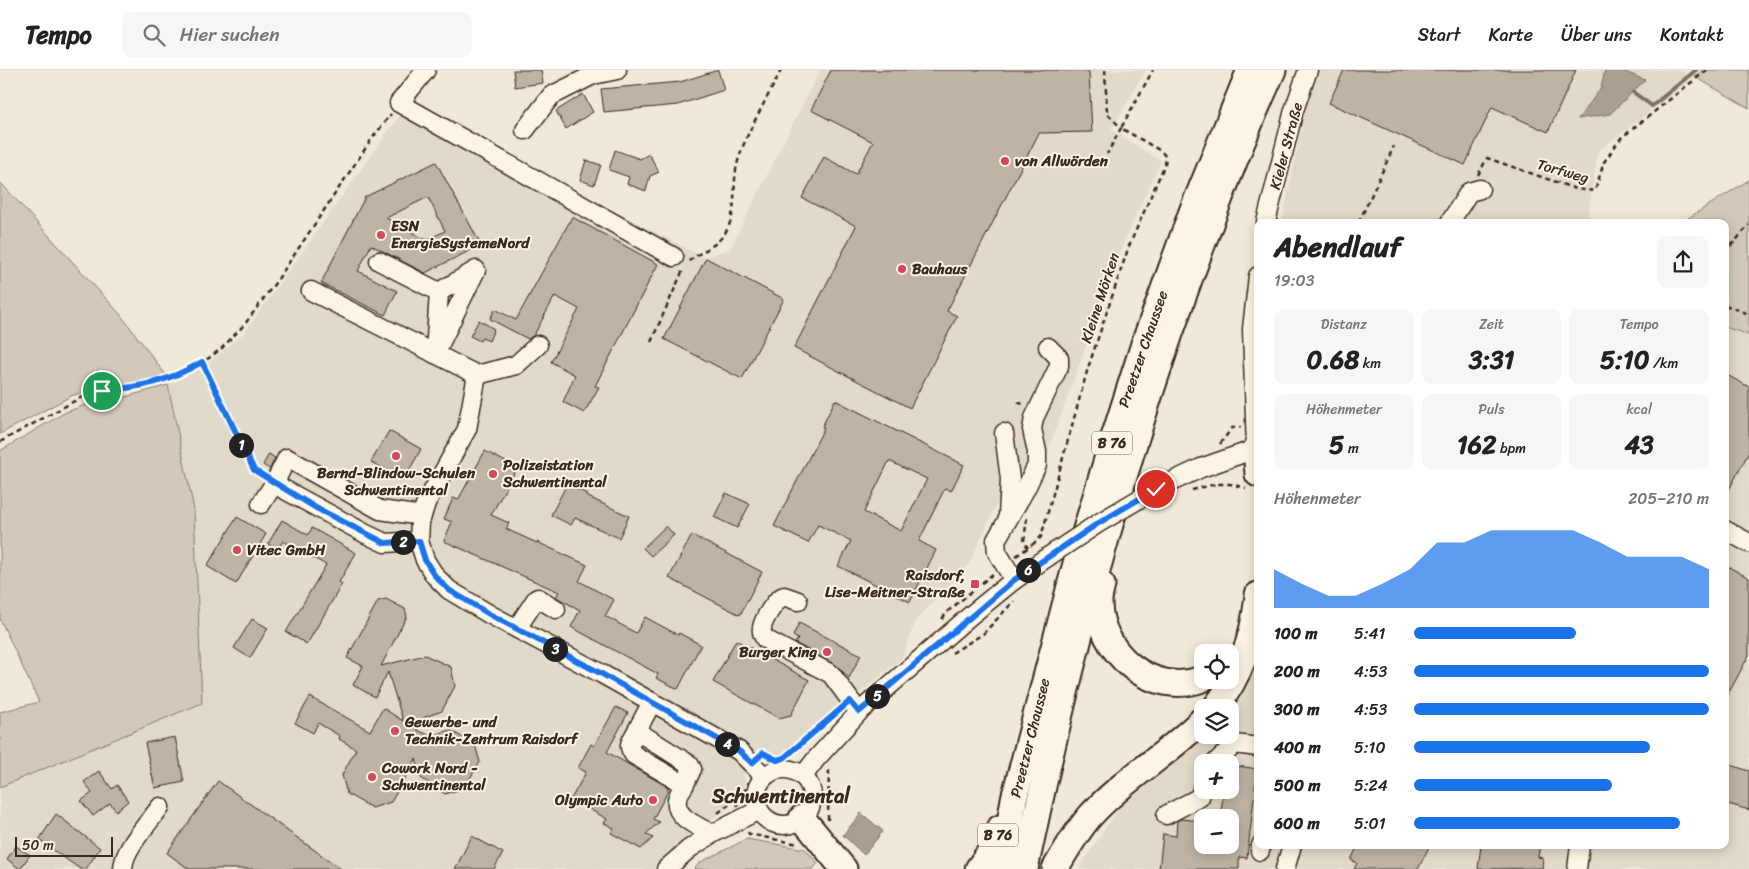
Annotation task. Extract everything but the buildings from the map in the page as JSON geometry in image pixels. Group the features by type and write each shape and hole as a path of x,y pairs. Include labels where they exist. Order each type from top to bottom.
{"highway":[{"name":"Preetzer Chaussee","path":"1002,869 1014,799 1078,556 1144,344 1211,164 1250,70"},
{"name":"Preetzer Chaussee","path":"1025,869 1047,765 1090,590 1158,367 1213,215 1273,70"},
{"name":"B 76","path":"1106,537 1104,575 1099,600 1102,623 1109,641 1128,665 1155,680 1176,684 1194,681"},
{"path":"1222,699 1239,673 1254,626"},
{"path":"1239,654 1248,645"},
{"path":"1055,869 1070,843 1091,816 1120,787 1194,727"},
{"name":"B 76","path":"978,869 993,848 1003,816 1014,799"},
{"path":"808,827 844,869"}],"street":[{"path":"426,70 399,103 674,256"},
{"path":"525,130 551,96 593,75 617,70"},
{"name":"Kieler Straße","path":"1267,219 1294,110 1308,70"},
{"path":"1452,219 1474,190"},
{"path":"379,262 439,292"},
{"path":"435,354 476,270 439,292"},
{"path":"311,291 477,375 516,365 538,345"},
{"path":"435,354 439,292"},
{"path":"1254,311 1252,328 1254,376"},
{"path":"1252,328 1254,339"},
{"path":"1014,580 997,552 996,540 1037,465 1037,452 1032,429 1034,418 1060,366 1059,358 1048,347"},
{"path":"477,375 467,429 426,503 420,522 419,541 425,560 435,576 449,590 739,751 758,770 759,783 756,801 751,814 712,834 689,849 666,869"},
{"path":"1004,433 1010,479 1008,516"},
{"path":"802,776 855,707 1014,580 1097,524 1156,489 1201,468 1254,450"},
{"path":"261,504 287,458 380,510 422,516"},
{"path":"274,484 385,543 419,541"},
{"path":"1729,532 1749,543"},
{"path":"798,601 784,596 778,598 762,626 762,634 765,640 830,674 855,707"},
{"path":"517,628 538,598 556,609"},
{"path":"652,702 629,744 630,750 634,756 684,786 677,799 677,806 682,816 712,834"},
{"path":"1224,754 1235,744 1254,746"},
{"path":"751,814 778,824 795,823 808,827 812,797 811,789 802,776 788,769 758,770"},
{"path":"1166,815 1196,799"},
{"path":"123,869 127,853 160,808"},
{"path":"1285,869 1291,849"},
{"path":"1577,869 1580,849"}],"path":[{"path":"651,342 686,264 713,246 725,234 732,218 737,166 742,148 781,70"},
{"path":"1104,70 1107,113 1120,128"},
{"path":"1107,154 1153,70"},
{"name":"Torfweg","path":"1474,190 1486,158 1576,189 1595,191 1604,162 1621,138 1707,70"},
{"path":"0,442 80,398 102,391 145,386 162,381 185,372 222,348 256,310 371,140 399,103"},
{"name":"Kleine Mörken","path":"1045,558 1032,545 1041,537 1088,368 1129,246 1165,164 1166,157 1161,151 1120,128"},
{"path":"1359,219 1394,146"},
{"path":"1729,248 1749,225"},
{"path":"1729,306 1749,314"},
{"path":"202,362 251,467 274,484"},
{"path":"1192,490 1216,484 1253,481"},
{"path":"950,654 983,634 1016,599"},
{"path":"830,764 828,769 828,824 808,827 803,844 749,834 751,814 735,800 746,789 748,770 758,770 763,753 777,760 784,758 855,707"}],"shaded area":[{"path":"820,70 1146,70 1111,130 1161,161 1123,244 1037,481 1001,464 1003,491 969,564 916,620 902,658 781,758 760,748 744,770 745,788 726,807 653,869 0,869 0,787 202,703 194,510 168,385 203,368 245,332 408,104 703,257 730,249"},
{"path":"1320,70 1678,70 1695,77 1598,151 1587,219 1283,219 1307,101"},
{"path":"1605,70 1621,70 1645,80 1610,114 1578,119 1601,88"},
{"path":"1702,70 1749,70 1749,108 1695,77"},
{"path":"1749,180 1749,335 1729,328 1729,219 1687,219"},
{"path":"0,182 120,314 169,379 93,389 71,396 0,434"},
{"path":"1729,328 1749,335 1749,869 1079,869 1126,796 1194,741 1194,744 1239,744 1239,699 1235,699 1254,667 1254,849 1729,849"},
{"path":"168,385 194,510 202,703 0,787 0,712 39,702 0,619 0,451 64,413 95,401 125,397"},
{"path":"861,813 883,831 864,855 843,835"},
{"path":"747,839 805,849 818,863 813,869 694,869 701,862"}],"waterway":[{"path":"1633,92 1652,106 1696,70"}],"place":[{"name":"von Allwörden","path":"1005,161"},
{"name":"ESN EnergieSystemeNord","path":"381,235"},
{"name":"Bauhaus","path":"902,269"},
{"name":"Bernd-Blindow-Schulen Schwentinental","path":"396,456"},
{"name":"Polizeistation Schwentinental","path":"493,474"},
{"name":"Vitec GmbH","path":"237,550"},
{"name":"Raisdorf, Lise-Meitner-Straße","path":"975,584"},
{"name":"Burger King","path":"827,652"},
{"name":"Gewerbe- und Technik-Zentrum Raisdorf","path":"395,731"},
{"name":"Cowork Nord - Schwentinental","path":"372,777"},
{"name":"Olympic Auto","path":"653,800"}],"district":[{"name":"Schwentinental","path":"781,796"}],"route":[{"path":"102,391 145,386 185,372 202,362 254,470 316,508 385,543 419,541 425,560 435,576 449,590 489,614 602,674 739,751 752,763 763,753 777,760 784,758 850,701 859,712 1014,580 1097,524 1156,489"}]}
